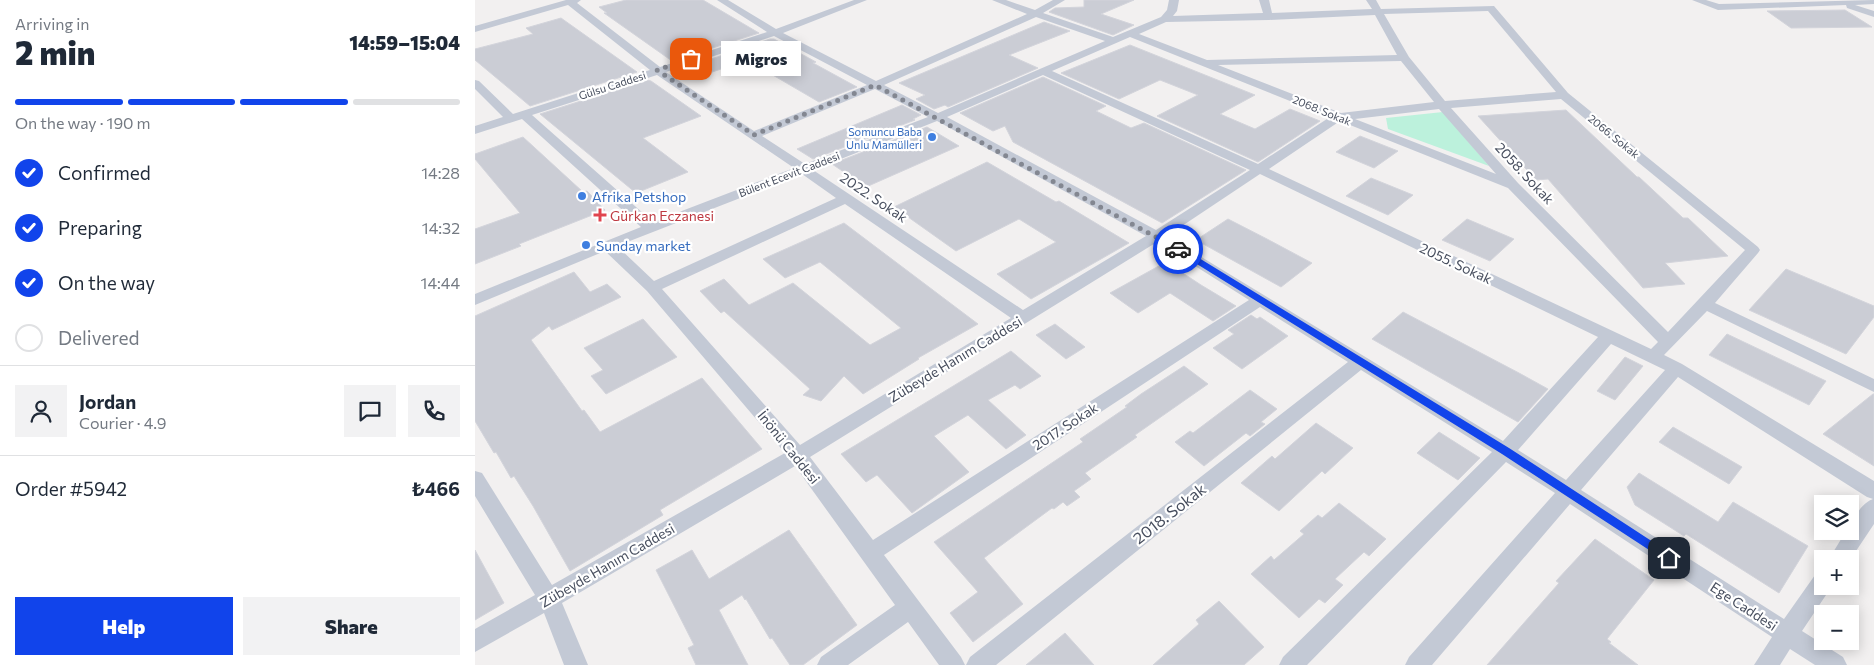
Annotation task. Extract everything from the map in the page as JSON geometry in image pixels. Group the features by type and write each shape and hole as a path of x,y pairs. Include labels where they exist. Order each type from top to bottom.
{"street":[{"name":"Ege Caddesi","path":"722,0 775,33 938,117 1157,236 1505,451 1835,665"},
{"name":"Gülsu Caddesi","path":"475,130 775,33 862,0"},
{"path":"997,0 1114,41"},
{"path":"754,135 875,85 1036,13 1060,0"},
{"path":"1165,19 1172,11 1174,0"},
{"path":"1265,0 1269,17"},
{"name":"2058. Sokak","path":"1371,0 1404,58 1513,186 1667,341"},
{"path":"1697,0 1718,7 1874,1"},
{"path":"475,29 573,1"},
{"name":"2022. Sokak","path":"573,1 657,70 1023,318"},
{"path":"1836,1 1874,14"},
{"name":"2066. Sokak","path":"1379,12 1491,8 1564,95 1753,250 1705,304"},
{"path":"1165,19 1379,12"},
{"name":"Bülent Ecevit Caddesi","path":"475,300 607,245 938,117 1165,19"},
{"name":"2068. Sokak","path":"1131,34 1513,186"},
{"path":"1204,63 1404,58"},
{"name":"2055. Sokak","path":"1042,71 1259,169 1676,368 1874,490"},
{"path":"475,83 510,118"},
{"path":"1442,104 1564,95"},
{"name":"Zübeyde Hanım Caddesi","path":"475,641 798,455 1157,236 1339,117 1442,104"},
{"path":"524,114 651,228"},
{"path":"652,288 847,198"},
{"name":"İnönü Caddesi","path":"607,245 652,288 798,455 953,665"},
{"name":"2017. Sokak","path":"870,553 1260,300"},
{"path":"1653,357 1705,304 1874,386"},
{"path":"1291,665 1505,451 1609,335"},
{"name":"2018. Sokak","path":"978,665 1360,362"},
{"path":"1417,665 1569,493 1676,368"},
{"path":"475,479 549,599 576,665"},
{"path":"1845,550 1874,507"},
{"path":"1766,665 1814,595"},
{"path":"829,665 910,607"}],"green space":[{"path":"1443,112 1489,166 1388,129 1386,118"}],"building":[{"path":"626,0 703,0 759,33 672,61 604,13 607,13 599,7"},
{"path":"1084,0 1134,0 1101,14 1134,25 1113,35 1049,12 1055,8 1084,7"},
{"path":"1845,10 1872,27 1791,28 1767,11"},
{"path":"561,18 637,72 530,106 475,60 475,49 533,34 526,28"},
{"path":"1044,22 1070,31 1009,55 1038,68 948,107 945,105 934,109 916,99 925,95 899,83"},
{"path":"774,39 816,62 813,63 857,87 819,102 747,60 695,78 682,69"},
{"path":"1130,45 1255,95 1220,114 1255,129 1290,109 1320,121 1258,162 1157,116 1198,95 1160,80 1119,99 1061,73"},
{"path":"1043,77 1106,106 1096,111 1131,128 1144,123 1246,170 1162,223 1013,142 1005,126 993,131 960,113"},
{"path":"647,80 701,116 643,138 688,172 636,193 540,114"},
{"path":"902,105 921,115 913,119 915,120 813,159 797,149"},
{"path":"1566,110 1637,177 1683,218 1688,218 1728,256 1665,263 1685,284 1643,288 1548,179 1536,180 1478,116"},
{"path":"927,127 959,146 866,187 832,164"},
{"path":"1360,136 1398,151 1374,168 1336,152"},
{"path":"523,137 583,192 587,191 605,210 519,244 521,246 475,264 475,229 520,213 475,159 475,154"},
{"path":"987,162 1056,202 1059,201 1129,243 1031,299 997,274 1056,242 1019,219 956,251 894,207"},
{"path":"1371,178 1413,195 1388,215 1346,196"},
{"path":"1228,219 1312,263 1281,287 1196,240"},
{"path":"1467,219 1514,239 1490,261 1442,240"},
{"path":"844,223 978,324 918,358 863,394 844,376 821,401 803,395 810,389 724,311 721,313 700,291 724,279 749,305 793,283 870,345 901,328 820,262 785,278 763,259"},
{"path":"1166,262 1236,306 1213,321 1170,293 1138,313 1110,293"},
{"path":"1786,269 1874,306 1874,317 1846,354 1749,310"},
{"path":"574,272 590,292 607,284 621,297 552,330 549,326 531,340 582,411 584,410 600,432 702,378 762,449 660,510 663,515 570,571 514,476 511,478 475,421 475,316"},
{"path":"1403,312 1548,389 1518,422 1372,339"},
{"path":"1251,315 1257,319 1260,317 1288,336 1242,369 1213,348 1234,334 1228,330"},
{"path":"643,319 677,357 606,394 591,376 603,370 584,348"},
{"path":"1055,324 1085,347 1066,359 1036,335"},
{"path":"1727,334 1826,381 1809,405 1709,355"},
{"path":"1011,351 1041,376 1020,389 1015,385 988,400 1026,435 1006,449 968,415 934,436 969,472 912,513 877,475 866,482 841,454"},
{"path":"1625,357 1643,366 1615,400 1597,391"},
{"path":"1184,366 1208,384 1085,473 1091,479 1074,491 1080,497 1067,506 1063,502 1054,509 1052,508 984,558 1023,604 973,642 950,613 978,592 934,542 1083,442 1080,439 1127,407 1125,406 1141,394"},
{"path":"1250,390 1277,409 1261,422 1265,424 1250,436 1246,433 1204,466 1175,442 1190,431 1193,433"},
{"path":"1874,394 1874,466 1823,434"},
{"path":"1316,423 1353,448 1325,474 1322,471 1279,511 1241,483 1272,456 1275,459"},
{"path":"1673,427 1742,467 1729,484 1659,442"},
{"path":"1439,432 1480,458 1458,480 1417,453"},
{"path":"1639,473 1718,522 1733,502 1808,546 1779,593 1686,534 1684,536 1635,505 1627,487"},
{"path":"1339,503 1386,539 1369,556 1364,552 1335,579 1343,585 1325,603 1319,599 1299,618 1251,574 1271,556 1274,560 1304,534 1300,531 1318,515 1322,518"},
{"path":"789,530 857,625 803,665 790,665 772,638 770,639 742,595 719,610 748,665 696,665 688,648 694,645 656,570 692,550 709,579"},
{"path":"1595,539 1654,580 1607,639 1611,642 1609,643 1638,665 1487,665 1559,583 1556,581"},
{"path":"475,550 504,603 475,620"},
{"path":"1219,601 1264,647 1244,665 1153,665 1199,624 1196,620"},
{"path":"1065,633 1094,665 1026,665"}],"way so far":[{"path":"691,59 657,70 754,135 875,85 938,117 1178,249"}],"place":[{"name":"Migros","path":"691,59"},
{"name":"Somuncu Baba Unlu Mamülleri","path":"932,137"},
{"name":"Afrika Petshop","path":"582,196"},
{"name":"Gürkan Eczanesi","path":"600,215"},
{"name":"Sunday market","path":"586,245"}],"route":[{"path":"1178,249 1505,451 1669,558"}]}
